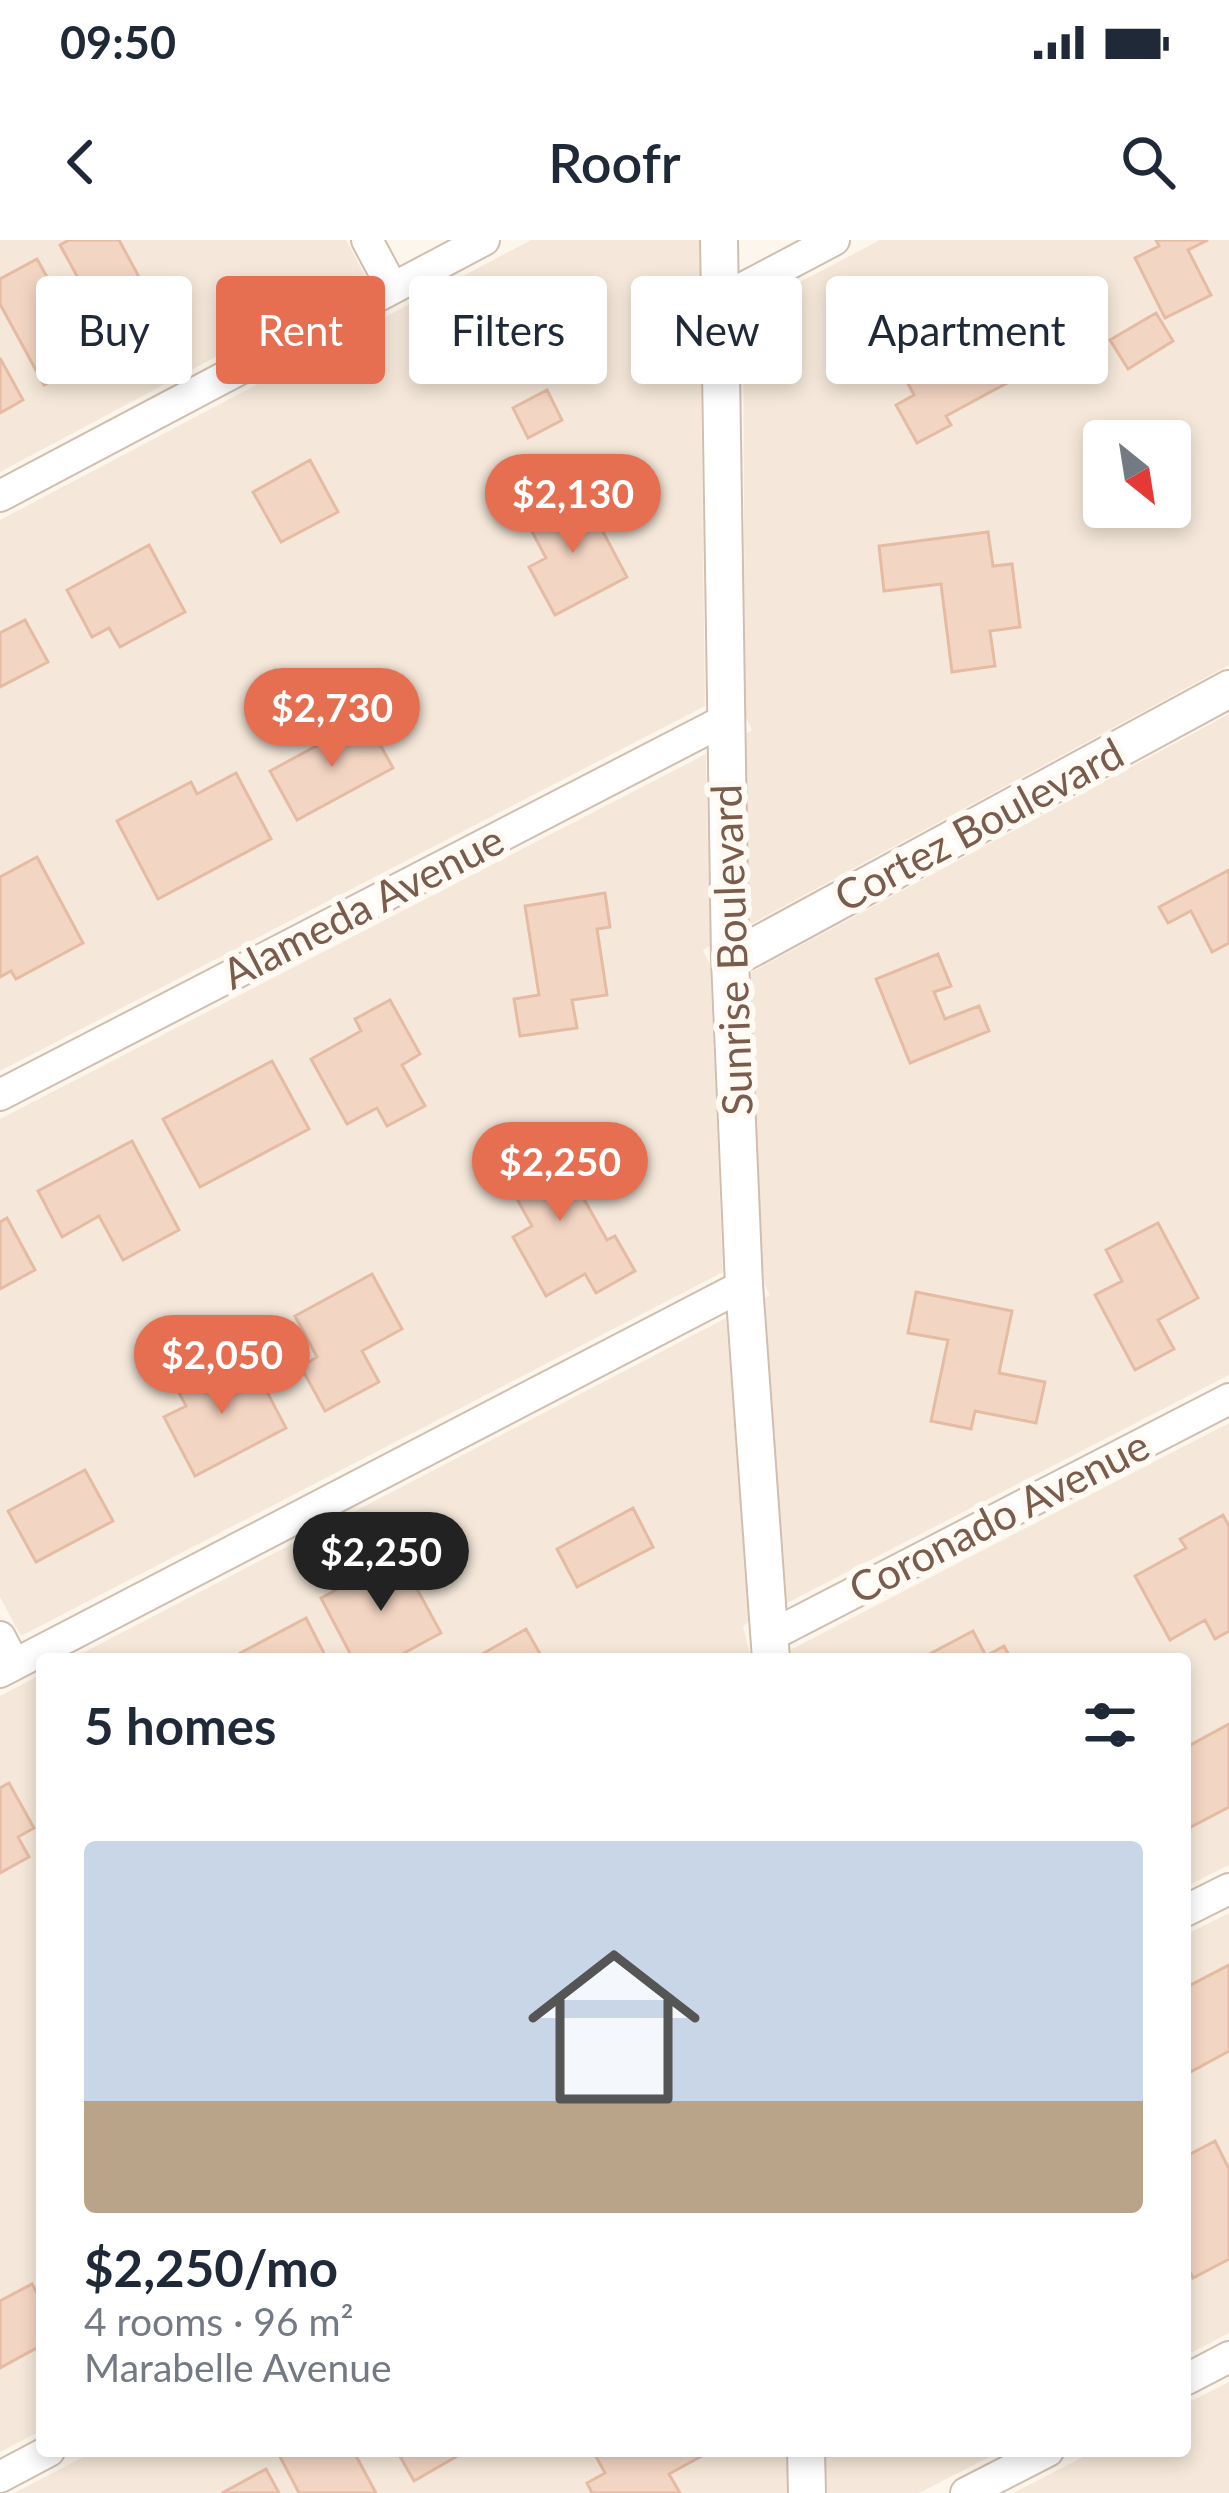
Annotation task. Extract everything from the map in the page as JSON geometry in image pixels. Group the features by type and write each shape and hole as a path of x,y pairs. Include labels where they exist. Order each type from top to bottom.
{"street":[{"path":"367,240 392,287"},
{"path":"0,496 484,240"},
{"name":"Sunrise Boulevard","path":"719,240 722,276"},
{"path":"766,276 834,240"},
{"name":"Sunrise Boulevard","path":"724,384 730,960 743,1285 770,1647"},
{"name":"Cortez Boulevard","path":"730,960 1229,689"},
{"name":"Alameda Avenue","path":"0,1095 725,720"},
{"path":"5,1658 743,1285"},
{"name":"Coronado Avenue","path":"770,1647 1229,1399"},
{"path":"1191,1908 1229,1889"},
{"path":"1191,2377 1229,2357"},
{"path":"0,2476 38,2457"},
{"path":"806,2457 807,2493"},
{"path":"966,2493 1036,2457"}],"shaded area":[{"path":"0,240 346,240 365,276 216,276 216,357 192,370 192,276 36,276 36,384 165,384 0,472"},
{"path":"531,240 699,240 699,276 631,276 631,384 701,384 705,706 0,1071 0,520 258,384 385,384 385,317 409,304 409,384 607,384 607,276 463,276"},
{"path":"880,240 1229,240 1229,665 749,925 745,734 752,730 745,716 743,384 802,384 802,281"},
{"path":"1229,714 1229,1375 787,1603 764,1299 770,1295 763,1282 750,973"},
{"path":"706,754 710,946 703,950 710,964 723,1272 21,1636 0,1597 0,1119"},
{"path":"726,1318 749,1622 743,1626 750,1653 83,1653"},
{"path":"1229,1423 1229,1865 1191,1884 1191,1653 790,1650"},
{"path":"36,1677 36,2433 0,2452 0,1696"},
{"path":"1229,1913 1229,2333 1191,2353 1191,1932"},
{"path":"1229,2382 1229,2493 1013,2493 1083,2457 1191,2457 1191,2401"},
{"path":"83,2457 786,2457 788,2493 14,2493"},
{"path":"825,2457 989,2457 919,2493 827,2493"}],"building":[{"path":"69,240 119,240 139,276 77,276 60,245"},
{"path":"1156,240 1208,240 1188,250 1211,295 1165,318 1135,258 1159,246"},
{"path":"37,259 46,276 36,276 36,370 0,304 0,279"},
{"path":"1156,313 1173,341 1128,369 1110,340"},
{"path":"0,358 23,400 0,413"},
{"path":"908,384 1005,384 946,416 951,425 917,443 896,405 914,395"},
{"path":"547,390 562,420 528,438 513,408"},
{"path":"310,460 338,512 281,542 253,492"},
{"path":"583,494 627,577 555,615 529,567 546,558 528,524"},
{"path":"988,532 993,566 1012,564 1020,627 990,631 995,666 952,672 941,584 884,591 879,546"},
{"path":"149,545 185,612 120,647 109,628 92,637 67,590"},
{"path":"25,620 48,662 0,687 0,633"},
{"path":"366,719 393,768 297,820 270,771"},
{"path":"236,773 271,839 158,899 117,821 191,782 197,794"},
{"path":"37,857 83,943 16,979 11,971 0,977 0,877"},
{"path":"1229,870 1229,943 1212,952 1191,911 1168,923 1159,907"},
{"path":"605,893 610,927 597,929 607,995 572,1000 577,1028 520,1036 514,999 539,995 525,906"},
{"path":"938,954 951,986 934,992 945,1019 979,1006 989,1031 910,1063 876,979"},
{"path":"390,1000 420,1054 402,1065 425,1106 387,1126 377,1108 347,1124 311,1059 361,1031 355,1019"},
{"path":"272,1061 309,1129 200,1187 163,1119"},
{"path":"549,1137 607,1240 615,1236 635,1271 596,1293 585,1274 546,1296 513,1237 532,1226 498,1165"},
{"path":"132,1141 179,1230 123,1260 99,1216 62,1237 38,1191"},
{"path":"7,1218 35,1270 0,1289 0,1222"},
{"path":"1158,1223 1198,1298 1158,1320 1174,1349 1135,1370 1095,1295 1122,1281 1106,1250"},
{"path":"372,1274 402,1329 362,1351 379,1382 325,1411 301,1367 317,1357 295,1316"},
{"path":"916,1292 1012,1311 999,1373 1045,1382 1036,1423 975,1411 971,1429 931,1421 948,1340 908,1333"},
{"path":"219,1361 230,1382 255,1369 286,1428 195,1476 164,1417 186,1406 175,1385"},
{"path":"85,1470 113,1521 36,1562 8,1511"},
{"path":"633,1508 653,1547 577,1587 557,1549"},
{"path":"1223,1515 1229,1526 1229,1631 1215,1639 1205,1620 1170,1640 1135,1576 1186,1548 1180,1539"},
{"path":"399,1556 441,1633 404,1653 350,1653 321,1598"},
{"path":"306,1618 324,1653 240,1653"},
{"path":"526,1629 540,1653 484,1653"},
{"path":"973,1631 984,1653 931,1653"},
{"path":"1229,1724 1229,1807 1191,1827 1191,1745"},
{"path":"9,1783 34,1828 18,1837 29,1857 0,1873 0,1788"},
{"path":"1229,1965 1229,2051 1191,2072 1191,1985"},
{"path":"1215,2141 1229,2169 1229,2259 1193,2278 1191,2274 1191,2154"},
{"path":"32,2284 36,2291 36,2348 0,2368 0,2301"},
{"path":"280,2457 357,2457 376,2493 299,2493"},
{"path":"400,2457 456,2457 414,2481"},
{"path":"596,2457 700,2457 669,2474 680,2493 592,2493 587,2483 605,2473"},
{"path":"266,2469 279,2493 222,2493"}]}
